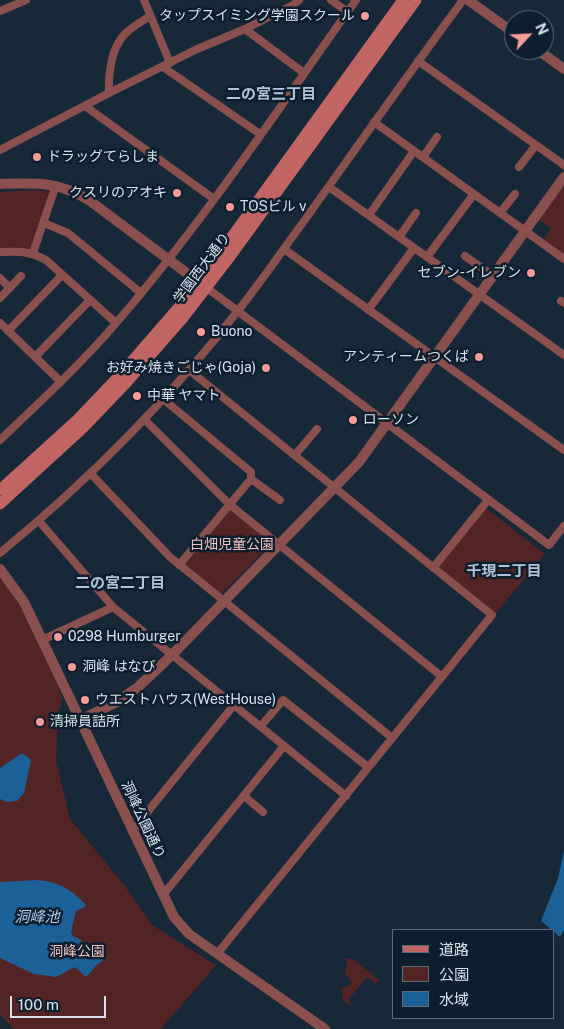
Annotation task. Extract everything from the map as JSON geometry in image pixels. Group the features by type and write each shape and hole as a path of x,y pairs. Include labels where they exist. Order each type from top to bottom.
{"main road":[{"name":"学園西大通り","path":"0,504 84,427 165,340 403,0"},
{"name":"学園西大通り","path":"0,490 78,419 203,285 416,0"}],"street":[{"path":"0,11 26,0"},
{"path":"144,0 167,65 260,134"},
{"path":"0,150 195,50 246,29 293,5 298,0"},
{"path":"331,0 348,12"},
{"path":"0,440 61,382 116,322 168,260 214,199 356,0"},
{"path":"0,553 39,521 145,420 238,312 463,0"},
{"path":"468,0 504,26"},
{"path":"109,93 108,77 117,45 123,35 150,16"},
{"path":"246,29 304,73"},
{"path":"552,60 564,69"},
{"path":"418,61 564,165"},
{"path":"85,106 214,199"},
{"path":"374,122 564,259"},
{"path":"423,157 437,138"},
{"path":"519,167 536,145"},
{"path":"369,215 414,151"},
{"path":"80,720 127,695 172,655 359,462 564,177"},
{"path":"0,184 30,183 56,186 74,191 203,285 549,545 564,526"},
{"path":"33,253 56,186"},
{"path":"329,187 564,356"},
{"path":"427,257 474,194"},
{"path":"500,213 514,194"},
{"path":"399,237 416,213"},
{"path":"44,223 68,233 141,293"},
{"path":"368,310 414,248"},
{"path":"284,249 564,450"},
{"path":"0,252 18,251 33,253 46,260 116,322"},
{"path":"465,256 493,276"},
{"path":"8,331 62,275"},
{"path":"0,298 21,276"},
{"path":"0,278 10,288"},
{"path":"35,357 90,300"},
{"path":"0,323 61,382"},
{"path":"189,370 492,615 391,737 346,796 217,954"},
{"path":"163,399 251,472 251,479 179,565"},
{"path":"145,420 229,504 441,676"},
{"path":"295,455 317,429"},
{"path":"90,474 179,565 391,737"},
{"path":"251,479 280,500"},
{"path":"433,568 488,500"},
{"path":"39,521 113,607 346,796"},
{"name":"洞峰公園通り","path":"0,569 20,595 168,907 182,927 217,954 325,1029"},
{"path":"42,640 113,607"},
{"path":"261,726 283,700 368,767"},
{"path":"132,831 234,705"},
{"path":"163,896 284,746"},
{"path":"244,796 263,812"}],"green space":[{"path":"564,186 564,255 543,240 551,228 539,220"},
{"path":"36,190 52,192 32,249 0,249 0,192"},
{"path":"486,508 545,554 495,614 439,569 439,565"},
{"name":"白畑児童公園","path":"231,509 272,543 220,595 184,566 184,562"},
{"name":"洞峰公園","path":"0,575 14,592 54,673 62,699 58,716 56,761 70,819 124,885 152,925 216,965 161,1029 14,1029 0,1015"},
{"path":"346,959 353,959 379,980 376,984 367,977 348,1000 352,1004 350,1005 343,1000 342,987 351,984 350,978 346,975"}],"water":[{"path":"22,753 31,760 24,793 17,801 7,802 0,799 0,768"},
{"path":"564,851 564,930 560,937 554,932 554,929 550,929 541,921 558,878"},
{"name":"洞峰池","path":"37,880 51,882 63,887 85,904 85,907 76,911 71,932 73,936 81,940 81,945 103,954 103,961 86,977 75,967 56,977 34,974 0,958 0,882"}],"place":[{"name":"タップスイミング学園スクール","path":"365,16"},
{"name":"ドラッグてらしま","path":"37,157"},
{"name":"クスリのアオキ","path":"177,193"},
{"name":"TOSビルⅴ","path":"230,207"},
{"name":"セブン-イレブン","path":"531,273"},
{"name":"Buono","path":"201,332"},
{"name":"アンティームつくば","path":"479,357"},
{"name":"お好み焼きごじゃ(Goja)","path":"266,368"},
{"name":"中華 ヤマト","path":"137,396"},
{"name":"ローソン","path":"353,420"},
{"name":"0298 Humburger","path":"58,637"},
{"name":"洞峰 はなび","path":"72,667"},
{"name":"ウエストハウス(WestHouse)","path":"85,700"},
{"name":"清掃員詰所","path":"40,722"}],"district":[{"name":"二の宮三丁目","path":"271,94"},
{"name":"千現二丁目","path":"504,571"},
{"name":"二の宮二丁目","path":"120,583"}]}
